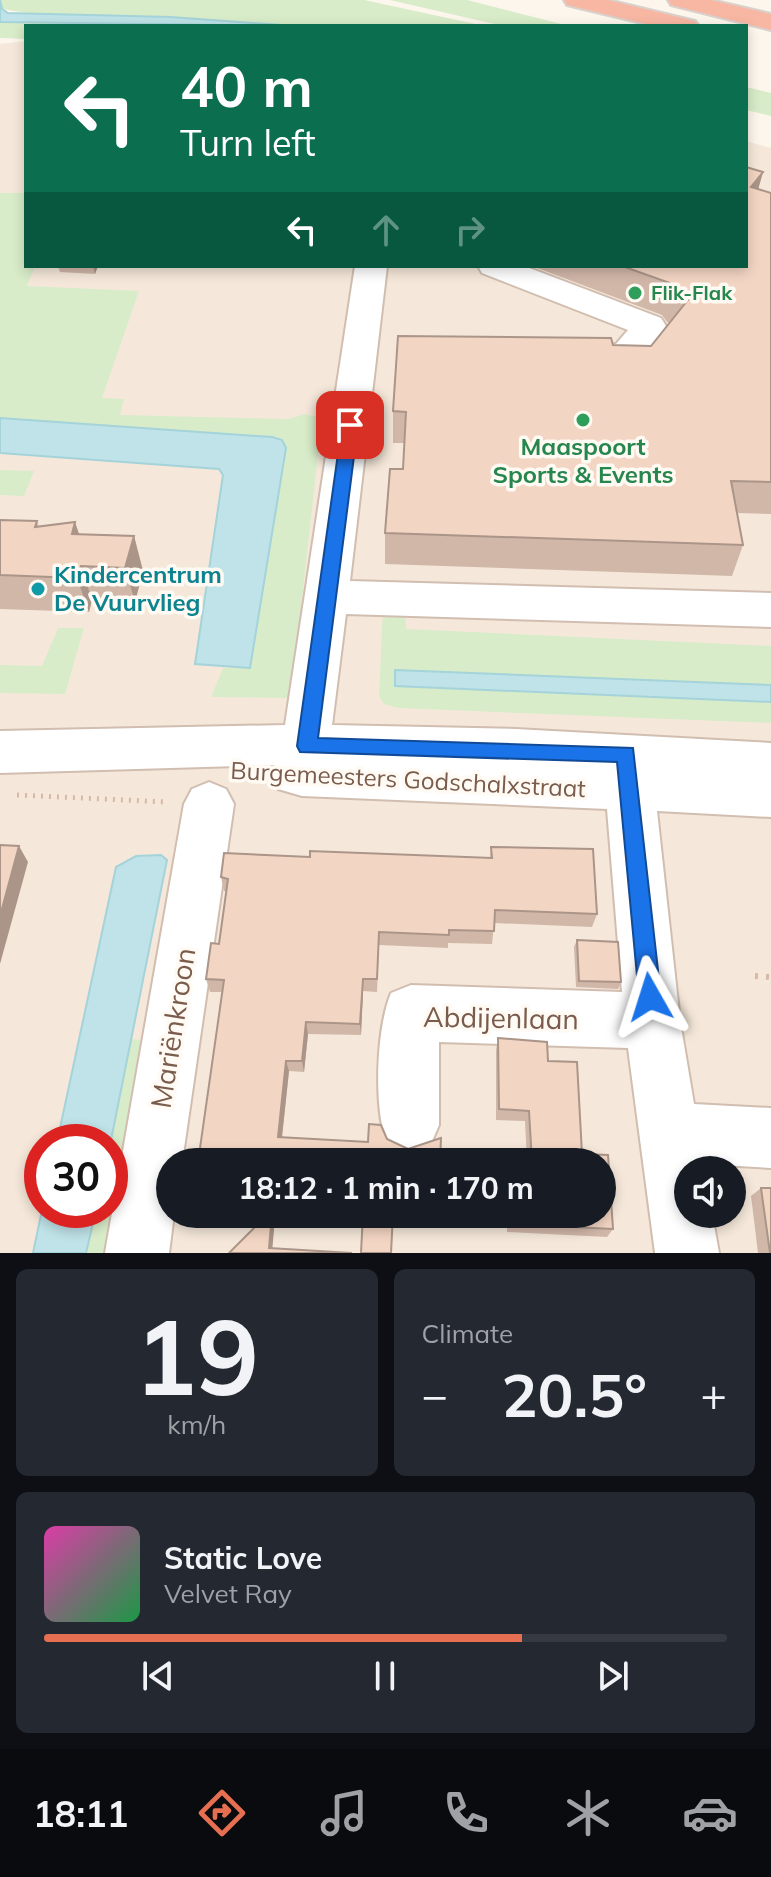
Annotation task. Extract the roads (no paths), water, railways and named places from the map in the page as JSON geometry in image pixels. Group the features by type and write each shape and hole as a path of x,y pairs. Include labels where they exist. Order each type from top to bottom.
{"highway":[{"path":"576,0 678,24"},
{"path":"680,0 771,22"},
{"path":"748,40 771,46"}],"street":[{"path":"304,761 326,597 375,354 371,268"},
{"path":"499,268 649,326 626,356 548,355"},
{"path":"326,597 771,610"},
{"name":"Burgemeesters Godschalxstraat","path":"23,753 144,769 304,761 628,772 771,764"},
{"path":"628,772 652,1021 687,1253"},
{"name":"Burgemeesters Godschalxstraat","path":"628,772 771,795"},
{"name":"Mariënkroon","path":"137,1253 209,804"},
{"name":"Abdijenlaan","path":"409,1125 411,1013 652,1021"},
{"path":"669,1132 771,1138"}],"water":[{"path":"0,0 2,9 8,13 170,17 268,24 148,24 0,22"},
{"path":"0,418 282,440 286,448 250,668 195,664 223,475 219,469 0,453"},
{"path":"395,670 771,685 771,702 395,686"},
{"path":"161,855 167,860 114,1124 61,1124 116,867 136,856"},
{"path":"38,1228 92,1228 86,1253 33,1253"}],"place":[{"name":"Flik-Flak","path":"635,293"},
{"name":"Maaspoort Sports & Events","path":"583,420"},
{"name":"Kindercentrum De Vuurvlieg","path":"38,589"}]}
